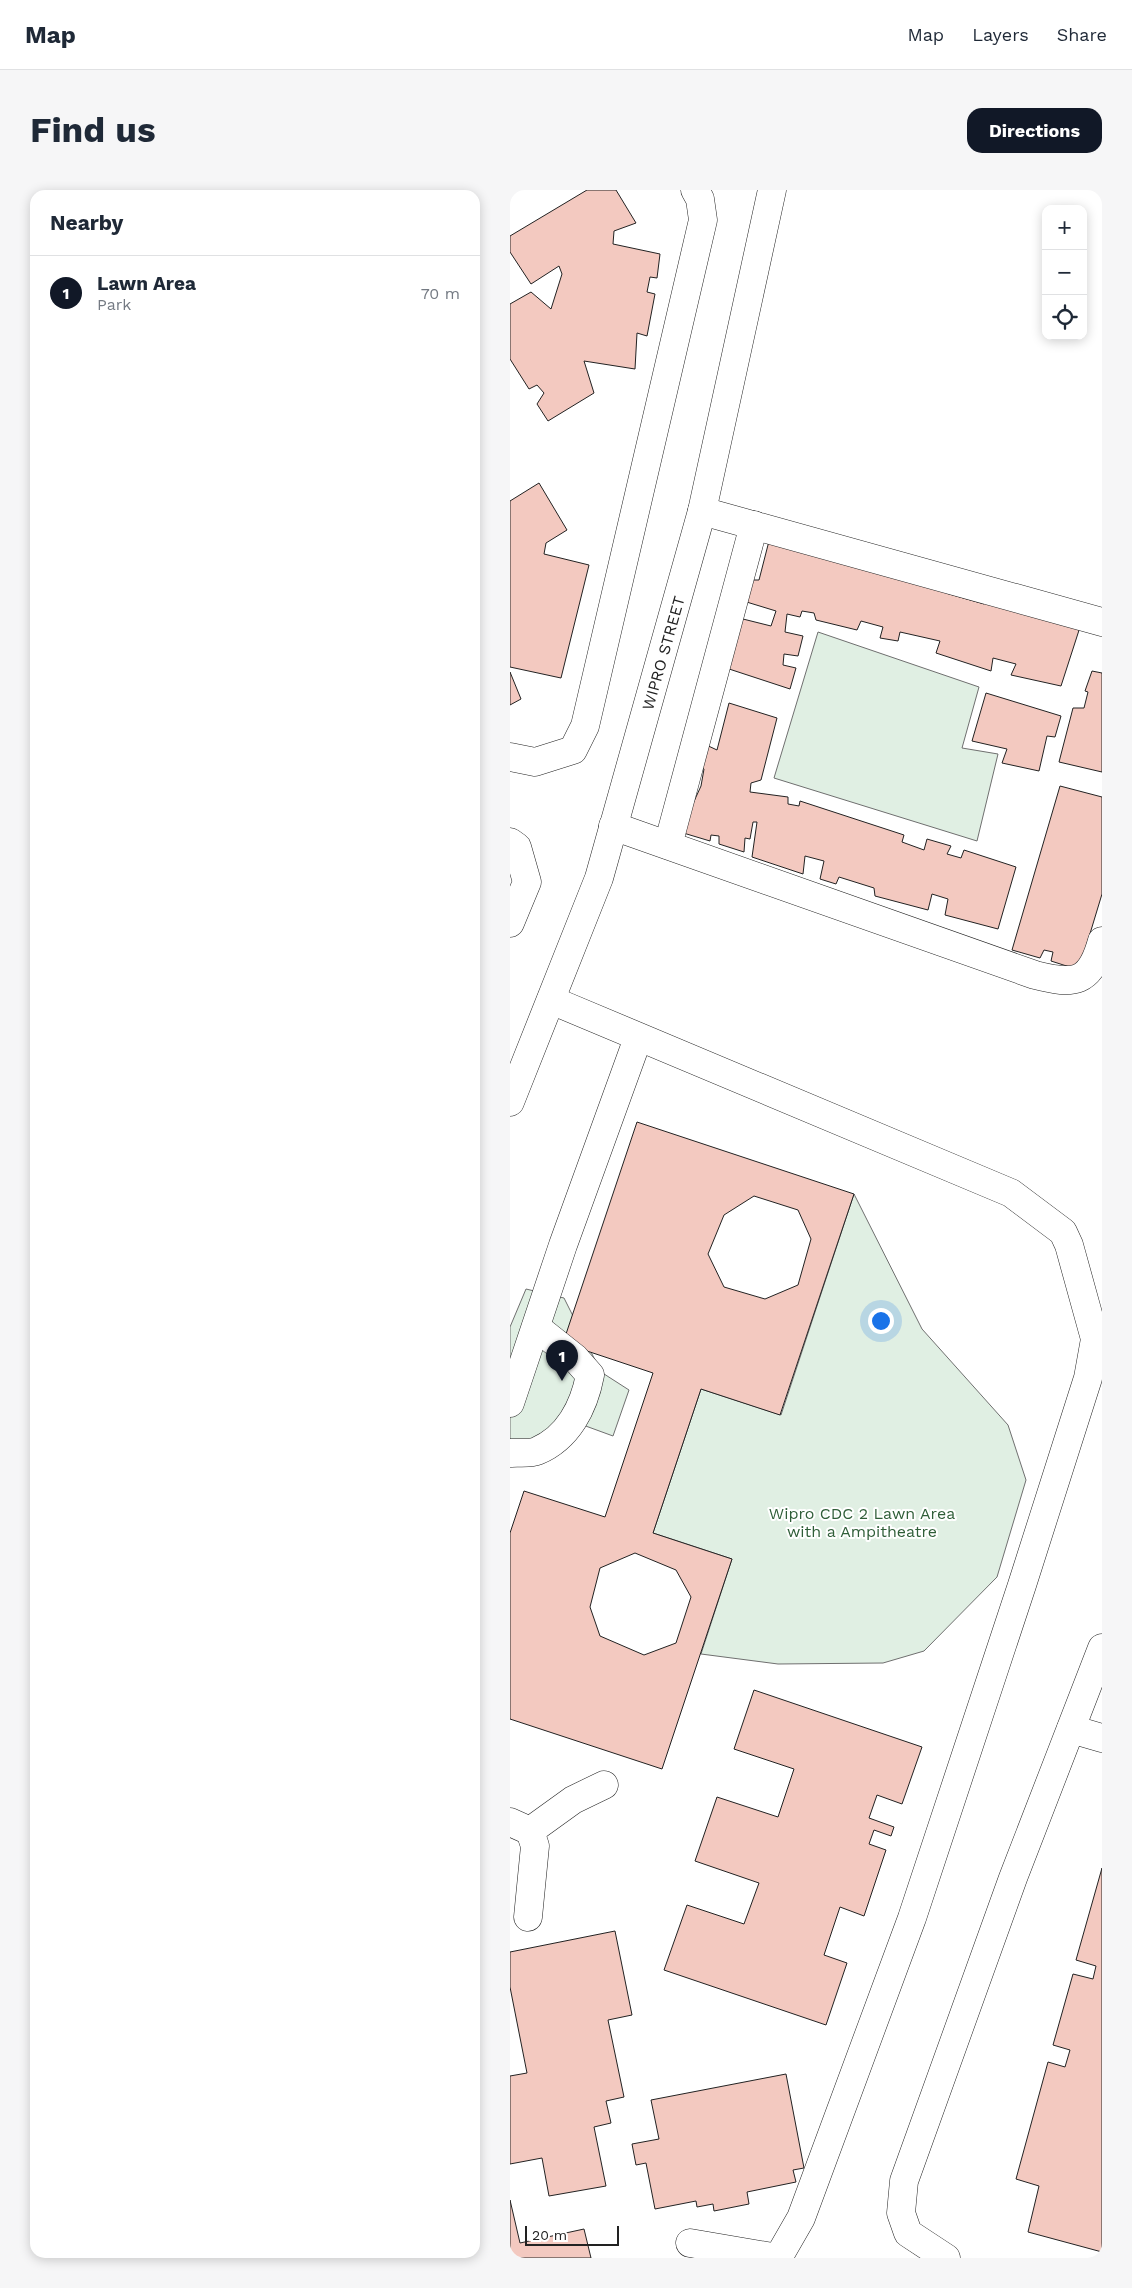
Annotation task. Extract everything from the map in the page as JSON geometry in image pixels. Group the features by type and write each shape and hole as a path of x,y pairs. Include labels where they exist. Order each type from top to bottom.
{"street":[{"path":"510,757 535,762 573,750 585,726 703,220 700,198 695,190"},
{"name":"WIPRO STREET","path":"510,1102 599,878 614,826 702,511 772,190"},
{"path":"702,511 1102,622"},
{"path":"668,845 754,525"},
{"path":"614,826 1025,972 1061,982 1088,973 1096,962 1102,941"},
{"path":"510,842 517,847 527,882 510,924"},
{"path":"551,1000 1011,1193 1063,1232 1069,1245 1095,1339 1088,1378 912,1918 801,2218 778,2258 690,2243"},
{"path":"510,1404 563,1245 638,1038"},
{"path":"510,1453 535,1452 561,1436 586,1397 590,1375 576,1358 536,1326"},
{"path":"946,2258 908,2232 900,2213 904,2182 1013,1878 1102,1648"},
{"path":"1071,1729 1102,1738"},
{"path":"528,1917 535,1846 520,1826 604,1785"}],"green space":[{"path":"818,632 979,687 962,748 998,754 977,841 774,778"},
{"name":"Wipro CDC 2 Lawn Area with a Ampitheatre","path":"854,1194 922,1329 1008,1425 1026,1480 997,1577 924,1651 883,1663 778,1664 701,1654 732,1559 653,1533 701,1389 781,1415"},
{"path":"526,1289 564,1298 601,1372 629,1390 613,1436 572,1421 510,1454 510,1327"}],"building":[{"path":"587,190 616,190 636,223 614,231 613,244 660,254 657,278 650,277 647,292 655,294 647,336 637,333 635,369 584,361 594,393 548,421 537,404 544,393 537,385 529,389 510,359 510,304 531,292 551,309 562,274 559,266 531,284 510,252 510,236"},
{"path":"539,483 567,530 546,543 544,554 589,565 561,678 510,667 510,501"},
{"path":"769,541 946,584 946,593 984,604 988,597 1081,624 1061,686 1011,675 1016,664 993,658 991,671 936,653 940,641 900,632 898,641 880,638 883,627 861,621 857,630 816,620 814,613 802,611 800,617 787,614 785,632 803,636 798,656 784,654 783,665 796,668 790,689 723,667 735,617 771,626 776,611 740,600 742,580 759,580"},
{"path":"1092,671 1102,673 1102,772 1059,762 1073,708 1084,708 1088,692 1085,691"},
{"path":"510,672 521,699 510,705"},
{"path":"986,693 1061,716 1055,737 1047,736 1039,771 1002,763 1007,749 972,741"},
{"path":"729,703 777,718 761,780 751,783 750,792 788,797 788,804 799,806 800,801 904,835 902,842 924,850 927,839 951,846 947,854 961,858 964,850 1016,867 998,929 945,915 948,899 932,894 928,910 875,896 874,888 839,877 836,884 820,879 824,861 805,856 803,874 752,857 757,822 753,822 750,839 745,838 744,852 719,844 719,836 711,835 710,841 680,832 701,786 704,769 694,763 702,743 717,750"},
{"path":"1060,786 1102,797 1102,894 1079,970 1051,961 1053,952 1044,950 1040,958 1012,950"},
{"path":"637,1122 854,1194 780,1415 701,1389 653,1533 732,1559 662,1769 510,1719 510,1533 524,1491 605,1517 653,1373 563,1343","holes":["754,1196 798,1210 811,1239 798,1285 765,1299 724,1287 708,1254 724,1215","635,1553 676,1570 691,1597 676,1643 644,1655 600,1636 590,1607 600,1568"]},
{"path":"754,1690 922,1747 902,1804 877,1795 869,1818 894,1827 891,1836 874,1830 869,1844 886,1850 864,1916 840,1907 824,1955 847,1963 826,2025 664,1970 687,1905 744,1924 759,1883 695,1861 717,1797 778,1817 794,1769 734,1749"},
{"path":"1102,1868 1102,2252 1028,2232 1039,2186 1016,2179 1048,2062 1065,2067 1070,2050 1053,2045 1073,1974 1093,1979 1096,1966 1076,1960"},
{"path":"615,1931 632,2015 608,2020 624,2097 606,2101 611,2123 594,2127 606,2186 549,2196 542,2158 510,2164 510,2076 527,2073 510,1987 510,1952"},
{"path":"786,2074 804,2168 793,2170 796,2182 747,2192 749,2204 714,2211 713,2204 697,2207 696,2201 655,2209 646,2163 636,2165 632,2144 659,2139 651,2100"},
{"path":"510,2200 520,2243 584,2229 591,2258 510,2258"}],"place":[{"name":"Lawn Area","path":"562,1381"}]}
